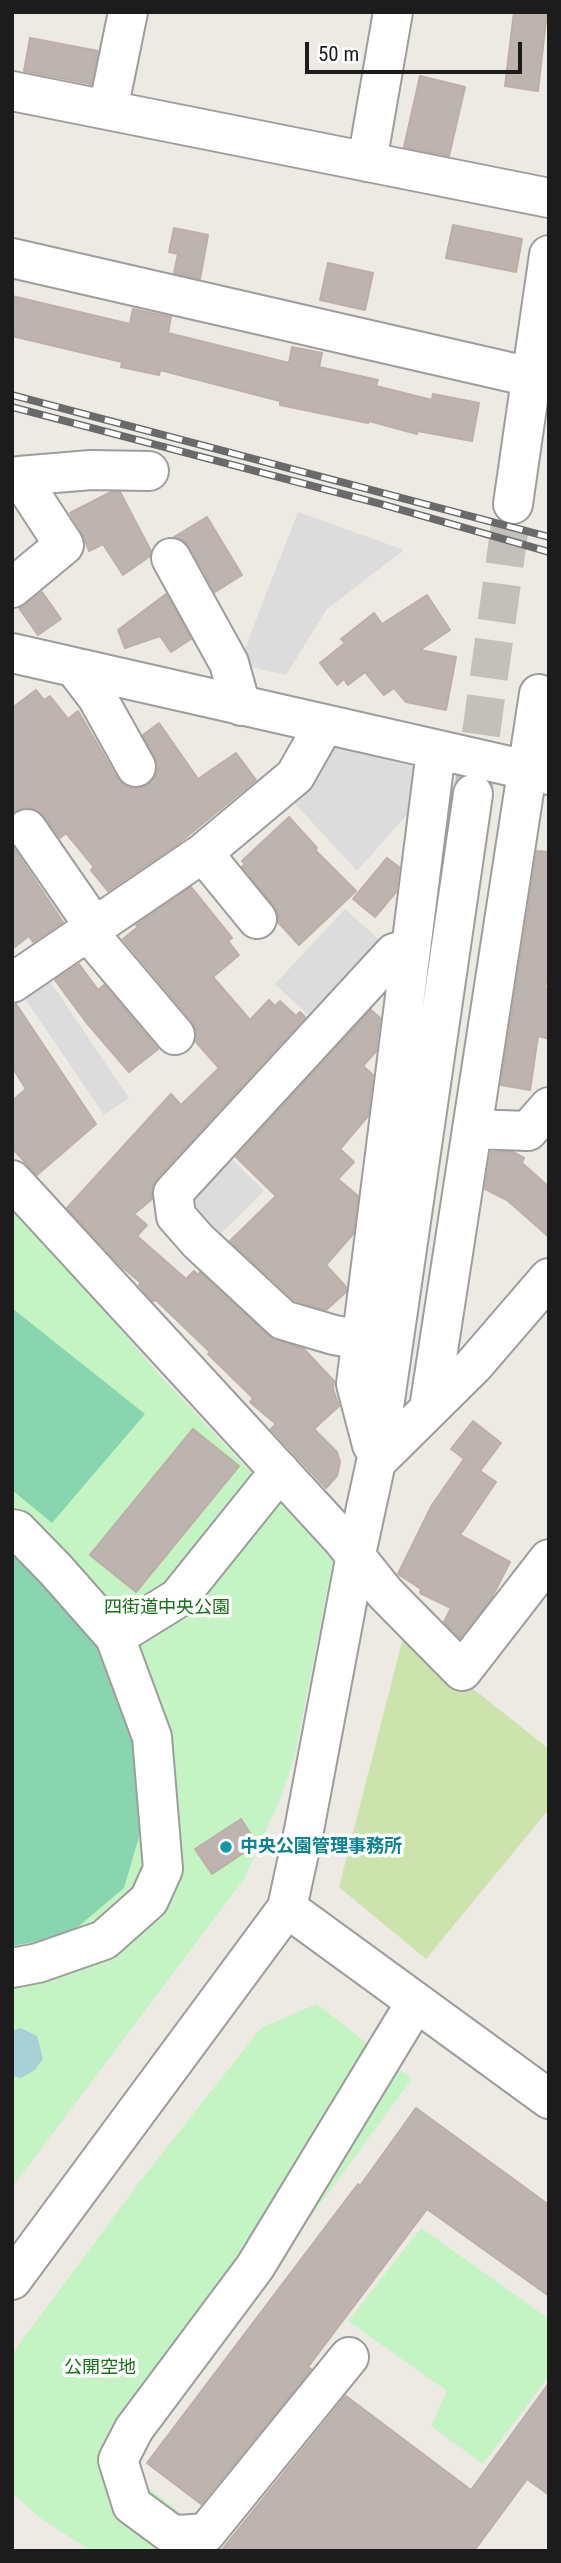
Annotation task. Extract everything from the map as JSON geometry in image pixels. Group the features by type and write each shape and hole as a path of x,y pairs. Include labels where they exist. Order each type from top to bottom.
{"street":[{"path":"108,110 128,12"},
{"path":"368,162 393,12"},
{"path":"12,91 549,198"},
{"path":"513,504 537,439 531,377 549,254"},
{"path":"12,258 531,377"},
{"path":"12,588 64,545 16,477 90,470 149,471"},
{"path":"171,558 229,663 241,706"},
{"path":"12,653 539,773"},
{"path":"74,667 97,697 136,767"},
{"path":"429,1409 473,1129 539,773 539,694"},
{"path":"12,983 203,853 295,776 324,725"},
{"path":"376,1462 356,1384 436,751"},
{"path":"12,2280 287,1908 376,1462 473,793"},
{"path":"27,829 91,929 175,1035"},
{"path":"203,853 257,919"},
{"path":"362,1340 283,1320 198,1241 176,1216 173,1193 394,953 411,948"},
{"path":"473,1129 528,1131 549,1107"},
{"path":"12,1180 356,1554 386,1593 462,1671 549,1559"},
{"path":"376,1462 474,1365 549,1278"},
{"path":"115,1637 178,1598 280,1471"},
{"path":"12,1529 17,1530 56,1570 115,1637 152,1737 163,1869 149,1900 104,1940 12,1968"},
{"path":"287,1908 549,2099"},
{"path":"349,2357 206,2533 170,2533 132,2505 118,2460 134,2429 255,2267 416,2002"}],"green space":[{"name":"四街道中央公園","path":"12,1203 164,1380 333,1560 295,1755 281,1797 244,1879 12,2187"},
{"path":"12,1308 145,1414 52,1523 12,1490"},
{"path":"12,1556 40,1569 121,1668 142,1762 141,1830 124,1888 67,1936 12,1946"},
{"path":"404,1634 549,1749 549,1809 426,1959 339,1887"},
{"name":"公開空地","path":"317,2004 412,2079 133,2458 141,2482 193,2523 197,2551 91,2551 43,2520 12,2493 12,2354 138,2184 261,2028"},
{"path":"421,2228 549,2319 549,2376 483,2464 431,2426 447,2391 348,2321"}],"shaded area":[{"path":"298,512 404,550 327,609 286,675 239,664"},
{"path":"330,745 421,769 419,801 357,871 290,798"},
{"path":"345,909 386,946 316,1022 275,984"},
{"path":"45,974 129,1098 104,1115 20,991"},
{"path":"225,1152 264,1191 214,1240 185,1211"}],"water":[{"path":"21,2028 37,2036 43,2059 35,2070 21,2078 12,2076 12,2031"}],"building":[{"path":"514,12 547,12 538,91 505,86"},
{"path":"30,38 98,51 91,84 24,71"},
{"path":"420,76 465,87 449,156 404,147"},
{"path":"453,225 522,239 516,272 446,258"},
{"path":"174,228 208,235 200,279 174,273 178,254 169,252"},
{"path":"328,263 373,273 365,310 320,300"},
{"path":"12,296 130,324 133,309 171,317 168,333 289,363 292,347 322,353 319,367 378,380 376,386 432,400 433,394 479,403 472,441 418,431 417,434 369,421 368,423 280,405 280,401 160,370 159,375 121,367 122,362 12,336"},
{"path":"111,492 120,492 151,551 150,556 123,575 103,544 89,551 70,513"},
{"path":"207,517 242,575 215,592 190,547 183,540 174,537"},
{"path":"42,592 61,619 38,635 19,608"},
{"path":"166,594 191,639 171,652 160,636 125,648 118,630"},
{"path":"427,595 450,630 420,650 456,657 446,710 406,702 394,688 384,695 365,672 348,685 344,679 337,685 320,663 345,643 341,639 374,613 382,624"},
{"path":"36,690 44,700 50,696 68,719 78,711 117,778 125,786 135,789 146,786 155,778 158,768 155,757 143,735 159,723 198,779 236,753 256,780 179,843 108,891 91,870 94,867 66,833 60,838 36,809 25,807 12,814 12,708"},
{"path":"289,817 317,848 315,850 356,891 299,945 278,922 274,906 242,867 245,864 242,861"},
{"path":"12,846 63,922 33,942 29,936 12,949"},
{"path":"537,851 549,852 549,966 545,989 549,990 549,1039 538,1036 530,1090 501,1085"},
{"path":"387,858 399,867 396,892 375,917 353,899"},
{"path":"191,887 232,938 228,941 239,955 213,977 250,1020 269,1000 275,1006 280,1001 296,1016 300,1012 305,1017 157,1178 152,1187 152,1199 134,1214 147,1225 137,1236 186,1279 194,1271 198,1275 200,1272 269,1336 304,1349 334,1381 333,1389 339,1406 314,1429 337,1452 340,1462 337,1476 326,1488 271,1429 276,1424 250,1402 253,1398 208,1354 210,1352 156,1300 153,1301 139,1285 141,1283 121,1266 67,1208 171,1094 181,1105 219,1068 196,1042 197,1032 192,1021 123,939 138,927 136,925"},
{"path":"79,964 98,990 104,985 158,1049 129,1072 86,1022 55,980"},
{"path":"16,1004 96,1124 37,1175 12,1148 12,1101 26,1089 12,1067 12,1005"},
{"path":"371,1010 380,1018 376,1051 363,1066 373,1075 368,1116 340,1149 354,1162 338,1179 358,1196 353,1234 326,1265 346,1287 346,1292 326,1310 294,1300 230,1241 276,1196 236,1157"},
{"path":"491,1152 513,1152 524,1158 522,1163 549,1187 549,1237 507,1200 485,1189"},
{"path":"473,1421 501,1443 480,1471 496,1482 460,1535 510,1562 492,1597 460,1638 444,1622 451,1608 420,1593 421,1589 398,1574 432,1505 464,1459 467,1461 451,1449"},
{"path":"193,1429 239,1466 136,1592 90,1555"},
{"name":"中央公園管理事務所","path":"241,1819 257,1844 212,1874 195,1849"},
{"path":"416,2108 549,2205 549,2296 427,2209 308,2367 311,2369 201,2504 147,2463 358,2184 360,2186"},
{"path":"549,2383 549,2495 527,2479 474,2551 221,2551 346,2396 471,2490"}],"tunnel":[{"path":"473,791 513,504"}],"railway":[{"path":"12,395 549,537"},
{"path":"12,407 381,504 549,552"}],"place":[{"name":"中央公園管理事務所","path":"226,1847"}]}
